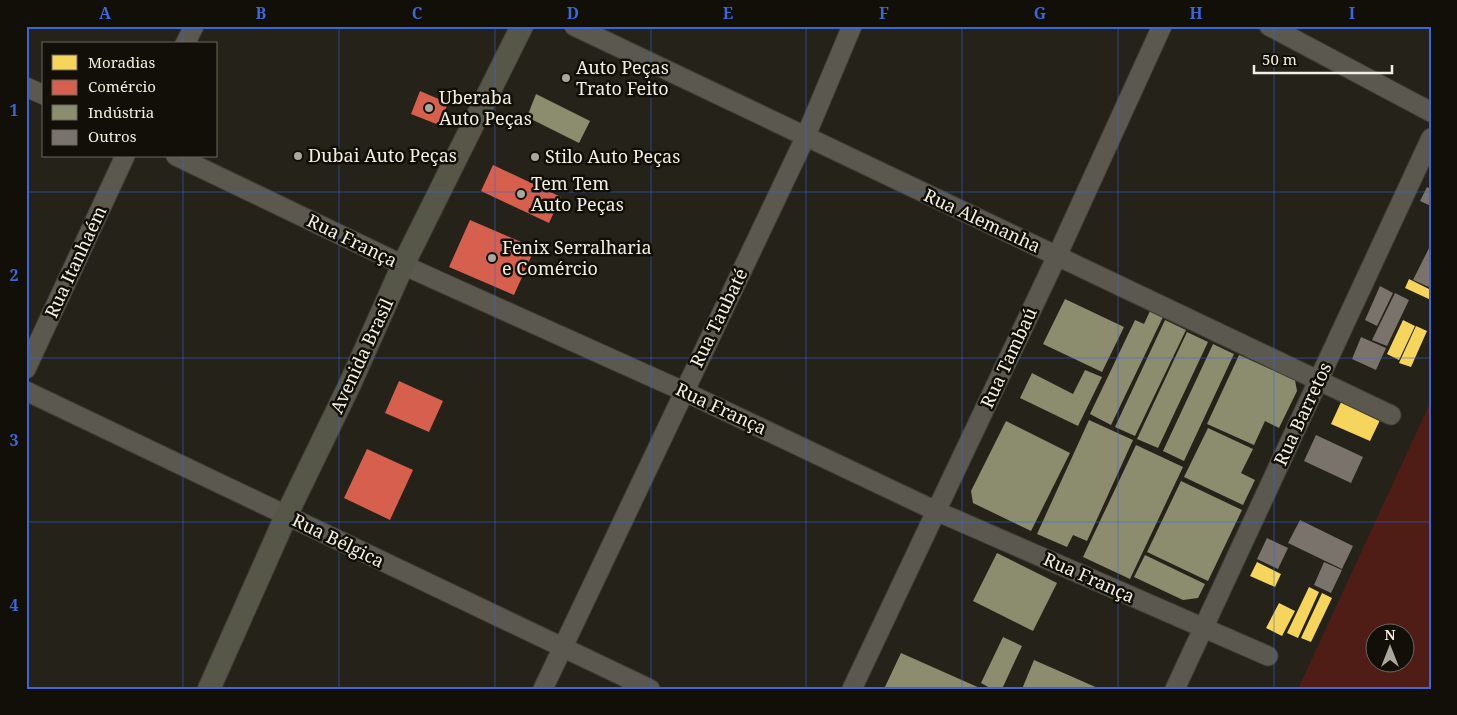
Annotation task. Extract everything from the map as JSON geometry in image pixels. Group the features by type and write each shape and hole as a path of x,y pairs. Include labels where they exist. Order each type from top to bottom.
{"main road":[{"name":"Avenida Brasil","path":"209,689 286,516 350,384 403,265 522,26"}],"street":[{"path":"186,42 194,26"},
{"name":"Rua Alemanha","path":"574,26 805,138 1391,415"},
{"name":"Rua Taubaté","path":"543,689 805,138 852,26"},
{"name":"Rua Tambaú","path":"852,689 1057,256 1162,26"},
{"path":"1268,26 1431,112"},
{"path":"26,88 42,94"},
{"name":"Rua Barretos","path":"1175,689 1431,138"},
{"name":"Rua Itanhaém","path":"26,369 124,158"},
{"name":"Rua França","path":"180,158 403,265 684,391 936,511 1268,656"},
{"name":"Rua Bélgica","path":"26,391 650,689"}],"shaded area":[{"path":"1431,401 1431,689 1298,689"}],"building: Moradias":[{"path":"1409,279 1431,290 1431,300 1405,288"},
{"path":"1403,320 1415,326 1399,360 1387,354"},
{"path":"1416,326 1427,331 1411,367 1399,363"},
{"path":"1342,400 1381,418 1370,441 1331,424"},
{"path":"1257,562 1281,574 1275,587 1250,576"},
{"path":"1309,587 1319,592 1298,638 1287,633"},
{"path":"1322,593 1332,598 1311,642 1301,638"},
{"path":"1279,603 1295,611 1282,636 1266,628"}],"building: Comércio":[{"name":"Uberaba Auto Peças","path":"420,91 448,103 439,125 411,114"},
{"name":"Tem Tem Auto Peças","path":"493,165 561,197 549,223 481,191"},
{"name":"Fenix Serralharia e Comércio","path":"470,220 535,248 514,295 449,267"},
{"path":"399,381 443,401 429,432 385,413"},
{"path":"367,449 413,470 390,520 344,498"}],"building: Indústria":[{"path":"536,94 590,121 579,143 527,117"},
{"path":"1065,299 1124,327 1102,372 1043,344"},
{"path":"1150,311 1163,317 1111,425 1090,414 1135,320 1144,324"},
{"path":"1165,320 1186,330 1135,436 1115,427"},
{"path":"1187,332 1208,342 1158,448 1137,439"},
{"path":"1213,344 1234,354 1184,461 1163,451"},
{"path":"1239,355 1295,380 1297,391 1279,428 1265,421 1254,445 1207,424"},
{"path":"1085,370 1102,377 1078,426 1020,398 1032,373 1073,394"},
{"path":"1089,420 1133,440 1087,541 1073,535 1067,547 1037,534"},
{"path":"1006,421 1070,453 1031,531 973,503 971,491"},
{"path":"1208,428 1253,449 1241,473 1255,480 1243,505 1184,477"},
{"path":"1136,445 1183,467 1130,579 1083,557"},
{"path":"1181,481 1242,510 1208,581 1147,552"},
{"path":"997,553 1057,583 1033,631 973,601"},
{"path":"1145,555 1205,584 1198,598 1183,600 1134,577"},
{"path":"1003,637 1022,646 1002,689 992,689 981,683"},
{"path":"901,653 982,689 884,689"},
{"path":"1034,660 1100,689 1022,689"}],"building: Outros":[{"path":"1427,187 1431,189 1431,206 1420,201"},
{"path":"1431,244 1431,288 1413,280"},
{"path":"1380,286 1393,293 1377,326 1365,320"},
{"path":"1395,293 1409,300 1387,346 1372,340"},
{"path":"1361,337 1386,348 1376,370 1352,359"},
{"path":"1316,435 1363,457 1351,483 1304,461"},
{"path":"1300,520 1353,546 1342,569 1288,543"},
{"path":"1267,538 1288,548 1278,569 1257,559"},
{"path":"1324,562 1342,570 1331,593 1314,585"}],"place":[{"name":"Auto Peças Trato Feito","path":"566,78"},
{"name":"Uberaba Auto Peças","path":"429,108"},
{"name":"Dubai Auto Peças","path":"298,156"},
{"name":"Stilo Auto Peças","path":"535,157"},
{"name":"Tem Tem Auto Peças","path":"521,194"},
{"name":"Fenix Serralharia e Comércio","path":"492,258"}]}
